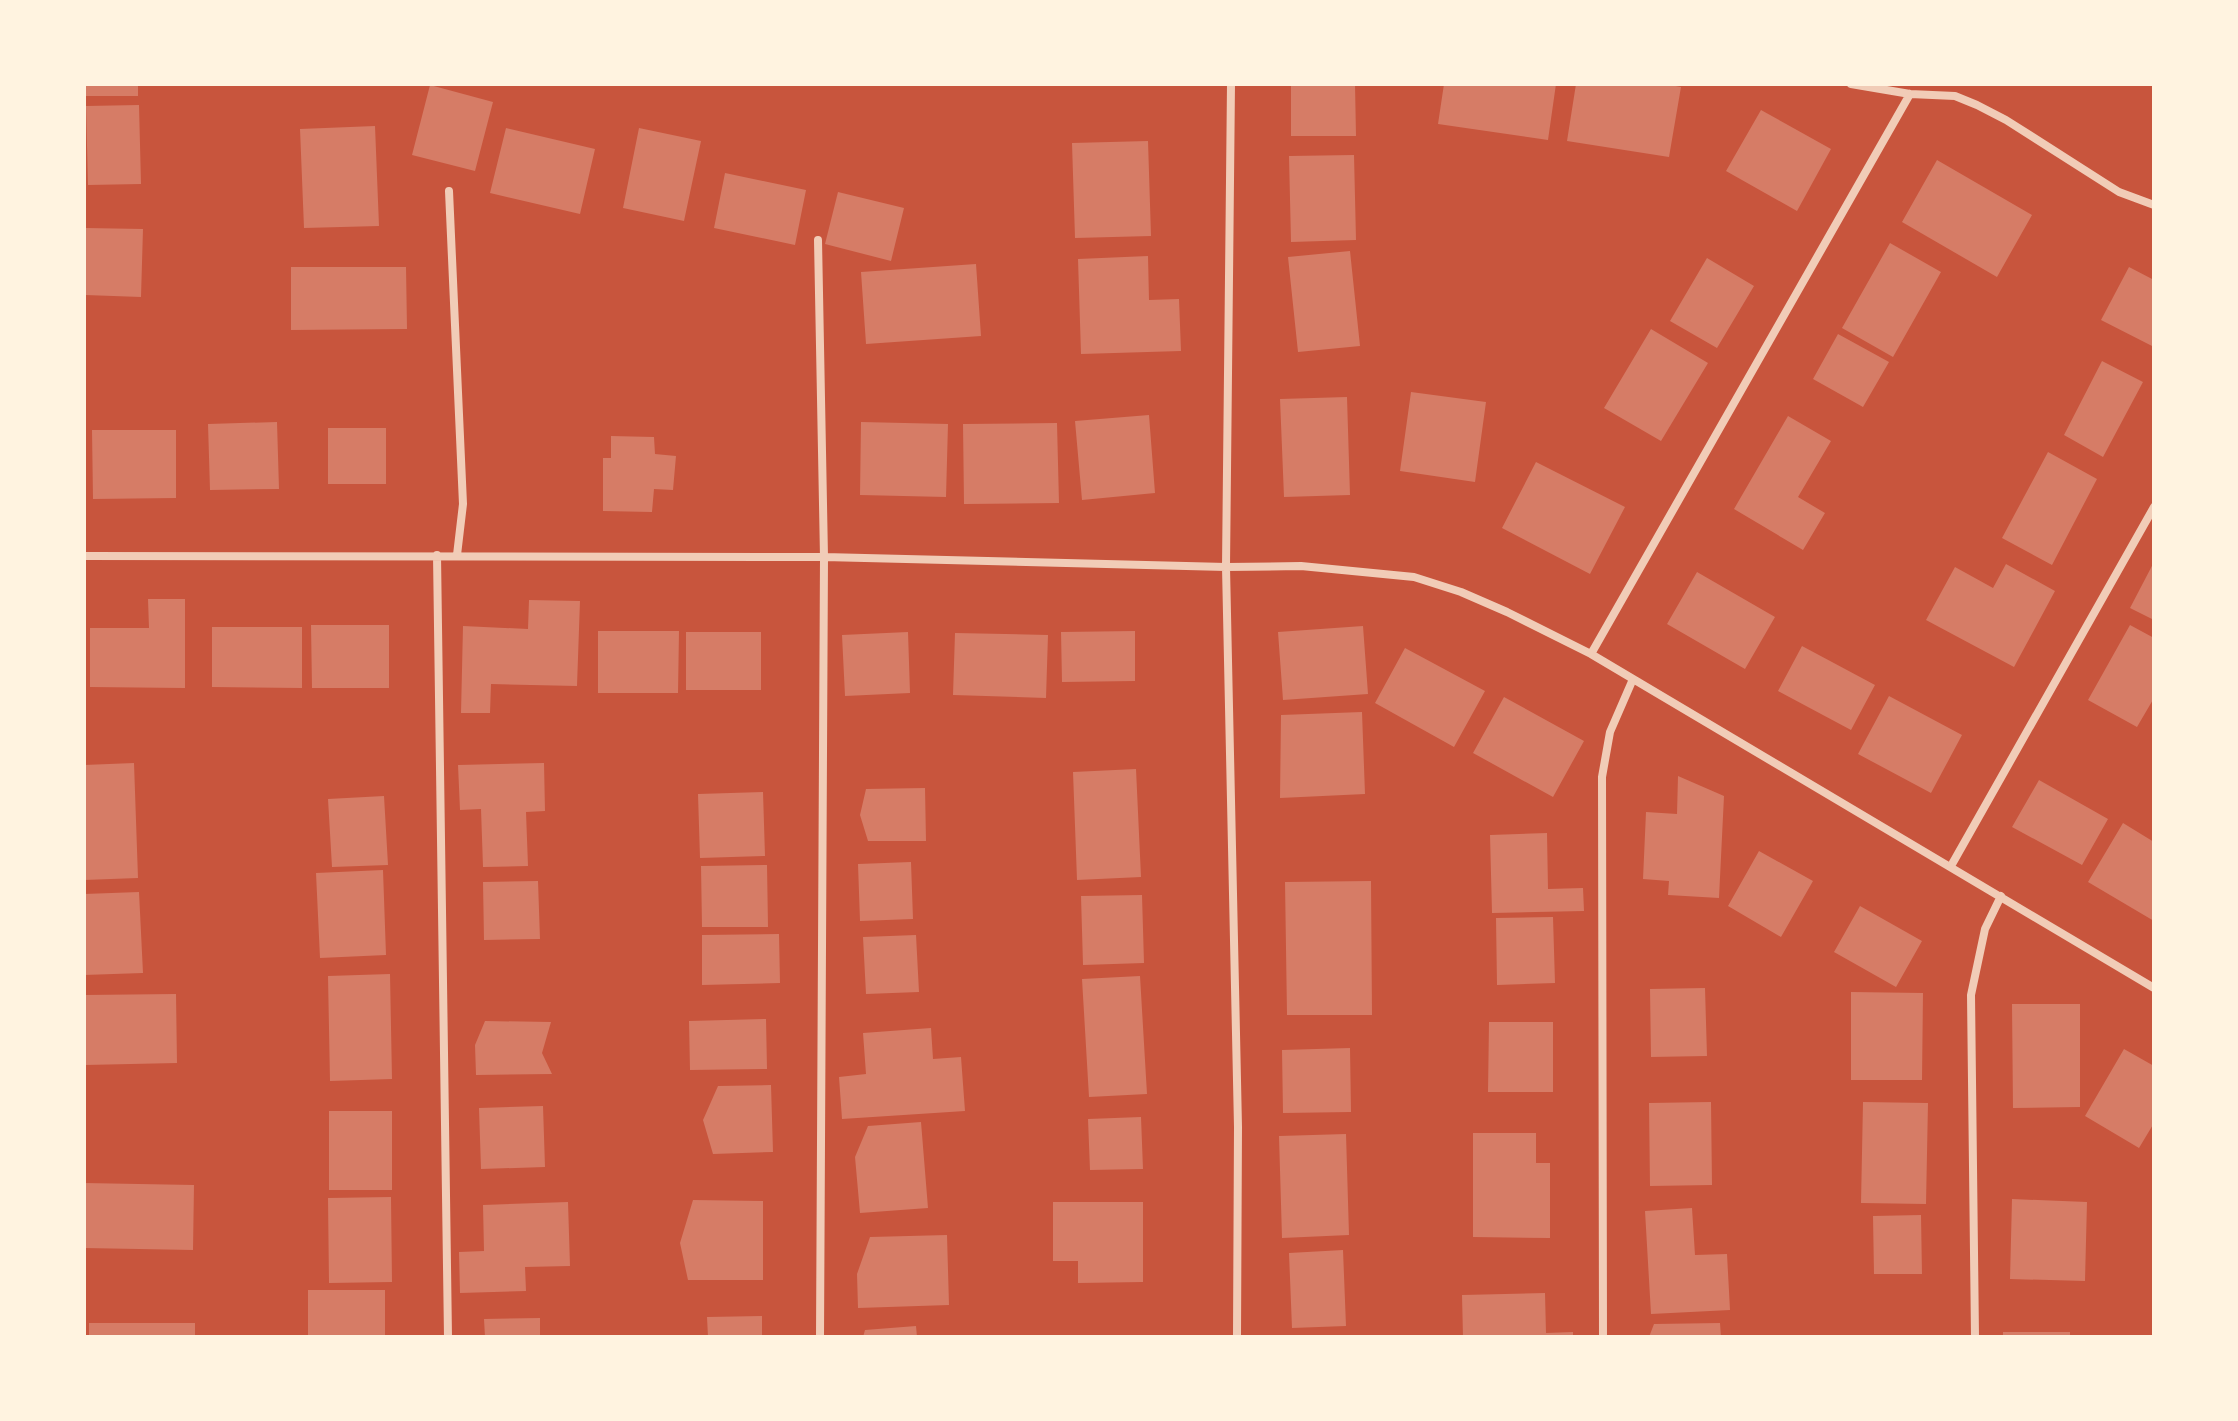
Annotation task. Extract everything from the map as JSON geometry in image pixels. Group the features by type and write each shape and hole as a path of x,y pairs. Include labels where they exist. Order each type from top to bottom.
{"street":[{"path":"1231,84 1226,567 1238,1127 1237,1337"},
{"path":"1851,84 1910,94 1955,96 2006,120 2119,192 2154,205"},
{"path":"1591,654 1910,94"},
{"path":"449,191 463,504 457,555"},
{"path":"818,240 824,557 820,1337"},
{"path":"1951,866 2154,507"},
{"path":"437,555 448,1337"},
{"path":"84,556 824,557 1226,567 1301,566 1414,577 1461,592 1507,612 1591,654 2154,988"},
{"path":"1603,1337 1602,777 1610,732 1633,679"},
{"path":"1975,1337 1971,995 1985,929 2001,896"}],"building":[{"path":"84,84 138,84 138,96 84,96"},
{"path":"1291,84 1355,84 1356,136 1291,136"},
{"path":"1444,84 1556,84 1548,140 1438,124"},
{"path":"1576,84 1665,84 1681,87 1669,157 1567,141"},
{"path":"430,85 493,102 475,171 412,155"},
{"path":"139,105 141,184 88,185 86,106"},
{"path":"1761,110 1831,149 1797,211 1726,171"},
{"path":"375,126 379,226 304,228 300,129"},
{"path":"506,128 595,149 580,214 490,193"},
{"path":"639,128 701,141 684,221 623,208"},
{"path":"1148,141 1151,236 1075,238 1072,143"},
{"path":"1354,155 1356,240 1291,242 1289,156"},
{"path":"1937,160 2032,215 1997,277 1902,222"},
{"path":"725,173 806,190 795,245 714,228"},
{"path":"838,192 904,208 891,261 825,244"},
{"path":"86,228 143,229 141,297 85,295"},
{"path":"1890,243 1941,272 1893,357 1842,328"},
{"path":"1350,251 1360,346 1298,352 1288,257"},
{"path":"1148,256 1149,300 1179,299 1181,351 1081,354 1078,259"},
{"path":"1707,258 1754,286 1717,348 1670,321"},
{"path":"976,264 981,336 866,344 861,272"},
{"path":"291,267 406,267 407,329 291,330"},
{"path":"2129,267 2154,280 2154,347 2101,320"},
{"path":"1651,329 1708,363 1661,441 1604,408"},
{"path":"1838,334 1889,362 1863,407 1813,379"},
{"path":"2102,361 2143,382 2103,457 2064,435"},
{"path":"1411,392 1486,402 1475,482 1400,471"},
{"path":"1347,397 1350,495 1284,497 1280,399"},
{"path":"1149,415 1155,493 1082,500 1075,421"},
{"path":"1788,416 1831,441 1798,497 1825,513 1803,550 1734,509"},
{"path":"277,422 279,489 210,490 208,424"},
{"path":"861,422 948,424 946,497 860,495"},
{"path":"1057,423 1059,503 964,504 963,424"},
{"path":"328,428 386,428 386,484 328,484"},
{"path":"92,430 176,430 176,498 93,499"},
{"path":"611,436 654,437 655,454 676,456 673,490 654,489 652,512 603,511 603,458 611,458"},
{"path":"2048,452 2097,479 2052,565 2002,538"},
{"path":"1536,462 1625,507 1590,574 1502,528"},
{"path":"2154,562 2154,620 2130,608"},
{"path":"2006,564 2055,591 2014,667 1926,620 1955,567 1993,588"},
{"path":"1697,572 1775,617 1745,669 1667,624"},
{"path":"148,599 185,599 185,688 90,687 90,628 149,628"},
{"path":"529,600 580,601 577,686 491,684 490,713 461,713 463,626 528,629"},
{"path":"311,625 389,625 389,688 312,688"},
{"path":"2130,625 2154,638 2154,698 2137,727 2088,700"},
{"path":"1363,626 1368,694 1283,700 1278,632"},
{"path":"212,627 302,627 302,688 212,687"},
{"path":"598,631 679,631 678,693 598,693"},
{"path":"1135,631 1135,681 1062,682 1061,632"},
{"path":"686,632 761,632 761,690 686,690"},
{"path":"908,632 910,693 845,696 842,635"},
{"path":"955,633 1048,635 1046,698 953,695"},
{"path":"1802,646 1875,685 1851,730 1778,691"},
{"path":"1405,648 1485,691 1454,747 1375,703"},
{"path":"1889,696 1962,735 1931,793 1858,754"},
{"path":"1504,697 1584,741 1553,797 1473,753"},
{"path":"1362,712 1365,794 1280,798 1281,715"},
{"path":"134,763 138,878 84,880 84,765"},
{"path":"544,763 545,811 526,812 528,866 483,867 481,809 460,810 458,765"},
{"path":"1136,769 1141,877 1077,880 1073,772"},
{"path":"1678,776 1724,796 1719,898 1668,895 1669,881 1643,879 1646,812 1677,814"},
{"path":"2039,780 2108,819 2082,865 2012,827"},
{"path":"925,788 926,841 868,841 860,815 866,789"},
{"path":"763,792 765,856 700,858 698,794"},
{"path":"384,796 388,865 332,867 328,799"},
{"path":"2123,823 2154,842 2154,921 2088,882"},
{"path":"1547,833 1548,889 1583,888 1584,911 1492,913 1490,835"},
{"path":"1759,851 1813,881 1781,937 1728,906"},
{"path":"911,862 913,919 860,921 858,864"},
{"path":"767,865 768,927 702,927 701,866"},
{"path":"383,870 386,955 320,958 316,873"},
{"path":"538,881 540,939 484,940 483,882"},
{"path":"1371,881 1372,1015 1287,1015 1285,882"},
{"path":"139,892 143,973 84,975 84,894"},
{"path":"1142,895 1144,963 1083,965 1081,896"},
{"path":"1860,906 1922,941 1896,987 1834,952"},
{"path":"1553,917 1555,983 1497,985 1496,918"},
{"path":"779,934 780,983 702,985 702,935"},
{"path":"916,935 919,992 866,994 863,937"},
{"path":"390,974 392,1079 330,1081 328,976"},
{"path":"1140,976 1147,1094 1089,1097 1082,979"},
{"path":"1705,988 1707,1056 1651,1057 1650,989"},
{"path":"1851,992 1923,993 1922,1080 1851,1080"},
{"path":"176,994 177,1063 85,1065 84,995"},
{"path":"2012,1004 2080,1004 2080,1107 2013,1108"},
{"path":"766,1019 767,1069 690,1070 689,1021"},
{"path":"485,1021 551,1022 542,1053 552,1074 476,1075 475,1045"},
{"path":"1489,1022 1553,1022 1553,1092 1488,1092"},
{"path":"931,1028 933,1059 961,1057 965,1111 842,1119 839,1077 866,1074 863,1033"},
{"path":"1350,1048 1351,1112 1283,1113 1282,1050"},
{"path":"2124,1049 2154,1066 2154,1123 2139,1148 2085,1116"},
{"path":"771,1085 773,1152 713,1154 703,1120 718,1086"},
{"path":"1711,1102 1712,1185 1650,1186 1649,1103"},
{"path":"1863,1102 1928,1103 1926,1204 1861,1203"},
{"path":"543,1106 545,1167 481,1169 479,1108"},
{"path":"329,1111 392,1111 392,1190 329,1190"},
{"path":"1141,1117 1143,1169 1090,1170 1088,1119"},
{"path":"921,1122 928,1208 860,1213 855,1157 868,1126"},
{"path":"1473,1133 1536,1133 1536,1163 1550,1163 1550,1238 1473,1237"},
{"path":"1346,1134 1349,1235 1282,1238 1279,1136"},
{"path":"84,1183 194,1185 193,1250 84,1248"},
{"path":"391,1197 392,1282 329,1283 328,1198"},
{"path":"2012,1199 2087,1202 2085,1281 2010,1279"},
{"path":"693,1200 763,1201 763,1280 688,1280 680,1243"},
{"path":"568,1202 570,1266 525,1267 526,1291 460,1293 459,1252 484,1251 483,1205"},
{"path":"1053,1202 1143,1202 1143,1282 1078,1283 1078,1261 1053,1261"},
{"path":"1692,1208 1695,1255 1727,1254 1730,1310 1651,1314 1645,1211"},
{"path":"1921,1215 1922,1274 1874,1274 1873,1216"},
{"path":"947,1235 949,1305 858,1308 857,1274 870,1237"},
{"path":"1343,1250 1346,1326 1292,1328 1289,1253"},
{"path":"308,1290 385,1290 385,1337 308,1337"},
{"path":"1545,1293 1546,1333 1573,1332 1573,1337 1463,1337 1462,1295"},
{"path":"762,1316 762,1337 708,1337 707,1317"},
{"path":"540,1318 540,1337 485,1337 484,1319"},
{"path":"89,1323 195,1323 195,1337 89,1337"},
{"path":"1720,1323 1721,1337 1649,1337 1654,1324"},
{"path":"916,1326 917,1337 863,1337 865,1330"},
{"path":"2003,1332 2070,1332 2070,1337 2003,1337"}]}
